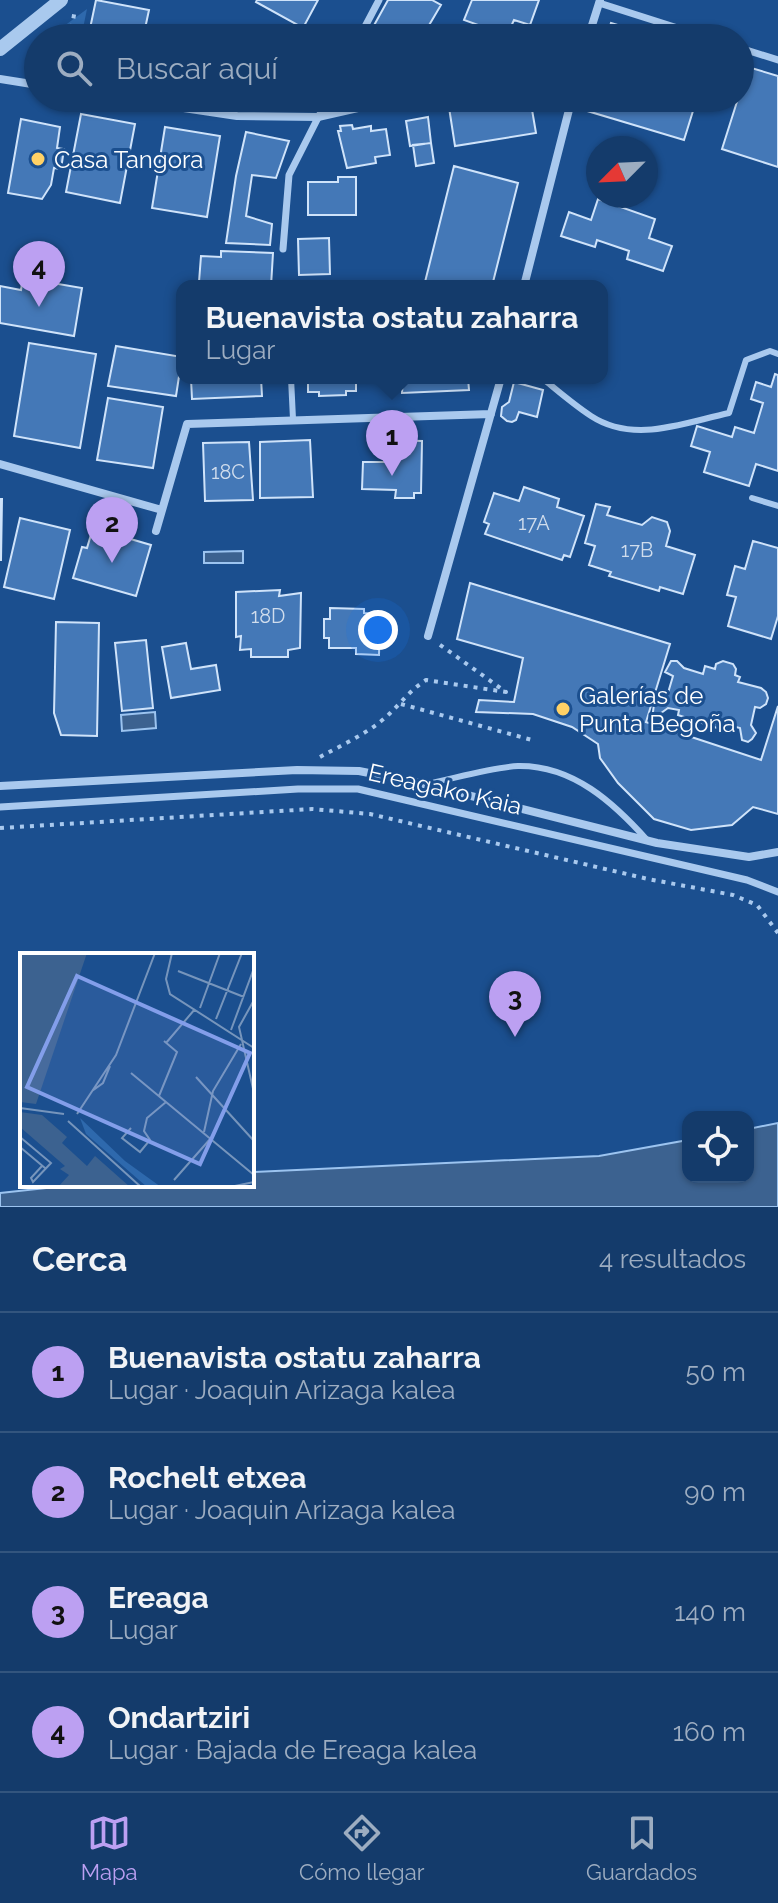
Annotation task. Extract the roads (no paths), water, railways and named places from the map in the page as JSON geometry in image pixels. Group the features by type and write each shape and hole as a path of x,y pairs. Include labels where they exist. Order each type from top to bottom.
{"street":[{"path":"31,24 61,0"},
{"path":"366,24 379,0"},
{"path":"593,24 600,1 668,24"},
{"path":"0,49 24,30"},
{"path":"754,52 778,60"},
{"path":"0,79 24,83"},
{"path":"210,112 237,116 318,117 340,112"},
{"path":"283,249 289,175 321,112"},
{"path":"526,280 568,112"},
{"path":"428,636 499,384"},
{"path":"156,531 187,424 491,414"},
{"path":"0,464 162,510"},
{"name":"Ereagako Kaia","path":"0,786 297,770 359,771 424,784 648,841 749,857 778,852"},
{"name":"Ereagako Kaia","path":"0,807 298,789 358,789 747,880 778,892"}],"lane":[{"path":"550,384 593,417 618,429 647,432 729,413 746,360 770,351 778,354"},
{"path":"291,384 293,419"},
{"path":"752,498 778,506"},
{"path":"424,784 518,766 560,773 599,794 623,813 648,841"}],"place":[{"name":"Casa Tangora","path":"38,159"},
{"name":"Ondartziri","path":"39,307"},
{"name":"Buenavista ostatu zaharra","path":"392,476"},
{"name":"Rochelt etxea","path":"112,563"},
{"name":"Galerías de Punta Begoña","path":"563,709"},
{"name":"Ereaga","path":"515,1037"}]}
